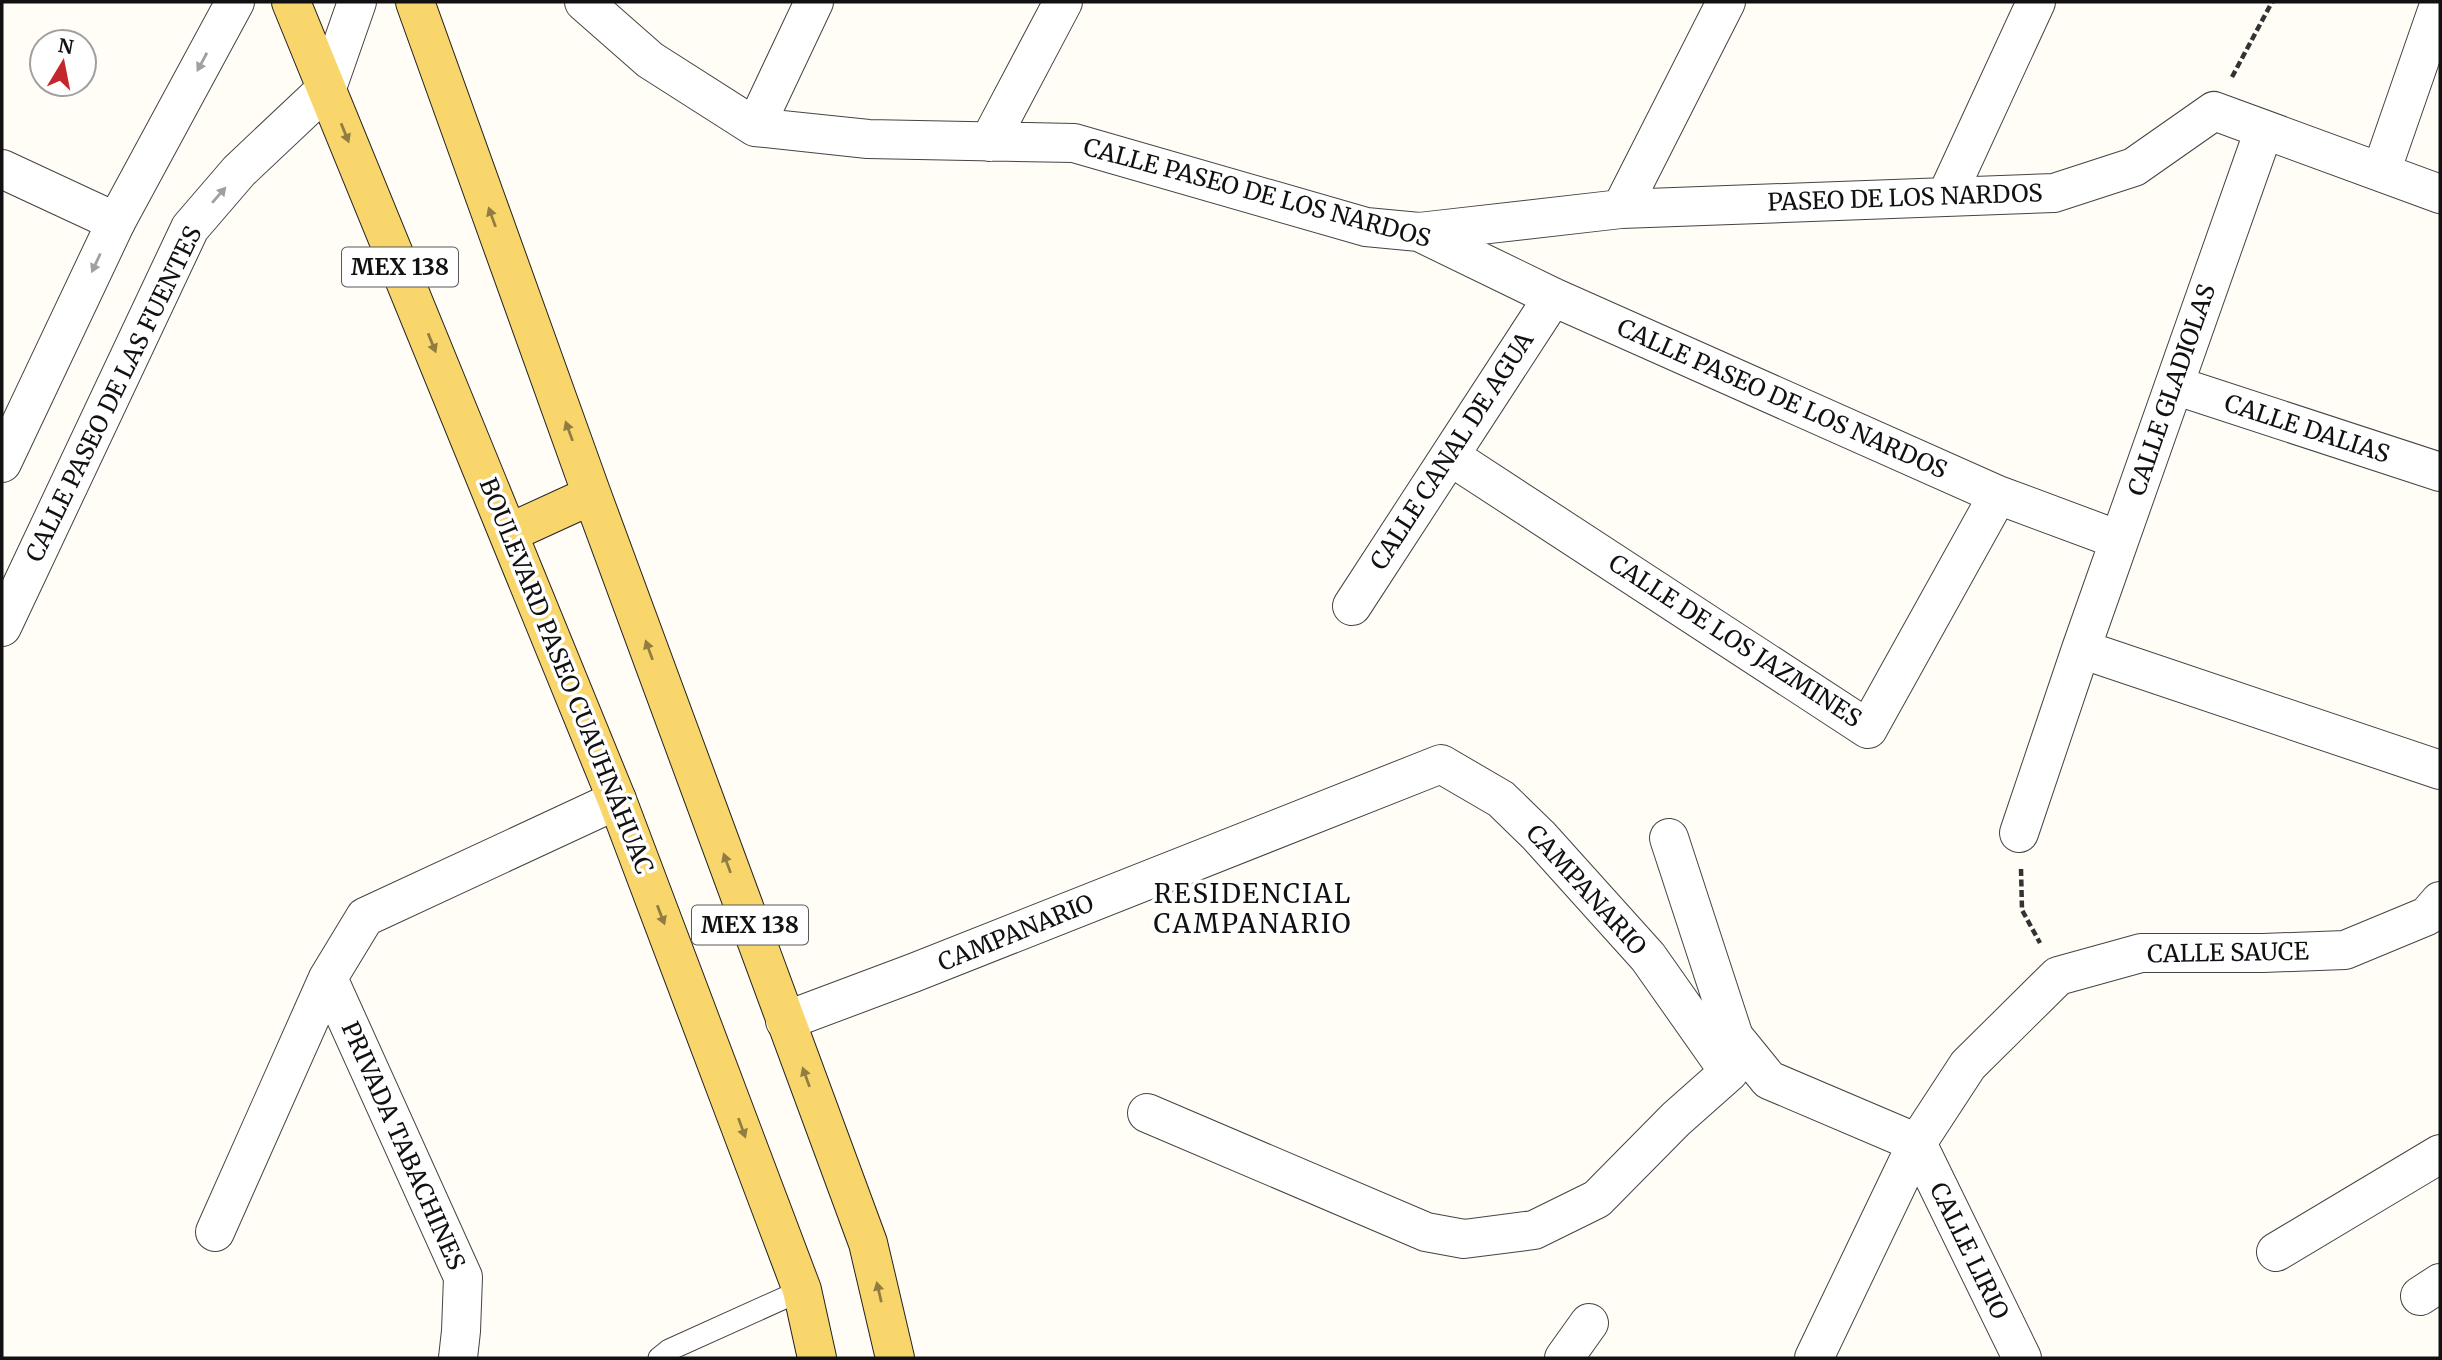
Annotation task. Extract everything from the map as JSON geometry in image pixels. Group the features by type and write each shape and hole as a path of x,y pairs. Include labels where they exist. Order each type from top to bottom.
{"main road":[{"name":"BOULEVARD PASEO CUAUHNÁHUAC","path":"291,2 617,800 802,1290 817,1358"},
{"name":"MEX 138","path":"415,2 592,495 867,1243 895,1358"},
{"path":"509,533 592,495"}],"street":[{"path":"2,463 116,222 235,2"},
{"name":"CALLE PASEO DE LAS FUENTES","path":"2,627 190,228 239,171 327,88 357,2"},
{"name":"CALLE PASEO DE LOS NARDOS","path":"584,2 650,60 755,127 868,139 1074,143 1366,227 1419,232 1552,297 1998,495 2119,540"},
{"path":"755,127 814,2"},
{"path":"989,142 1063,2"},
{"path":"1621,209 1726,2"},
{"path":"1947,195 2036,2"},
{"path":"2381,172 2440,2"},
{"path":"2214,111 2440,194"},
{"name":"PASEO DE LOS NARDOS","path":"1419,232 1621,209 2054,193 2134,167 2214,111"},
{"name":"CALLE GLADIOLAS","path":"2020,833 2081,649 2264,130"},
{"path":"2,169 116,222"},
{"name":"CALLE CANAL DE AGUA","path":"1352,606 1552,297"},
{"name":"CALLE DALIAS","path":"2174,385 2440,472"},
{"name":"CALLE DE LOS JAZMINES","path":"1450,456 1868,729 1998,495"},
{"path":"2081,649 2440,769"},
{"name":"CAMPANARIO","path":"785,1021 939,963 1441,764 1501,799 1539,836 1648,957 1729,1072 1676,1119 1597,1199 1534,1230 1464,1239 1426,1232 1147,1113"},
{"name":"PRIVADA TABACHINES","path":"215,1232 328,978 365,917 617,800"},
{"path":"1669,838 1734,1037 1769,1080 1917,1143"},
{"name":"CALLE SAUCE","path":"1814,1358 1917,1143 1968,1065 2058,976 2141,953 2345,950 2436,919"},
{"name":"PRIVADA TABACHINES","path":"328,978 463,1277 458,1358"},
{"name":"CALLE LIRIO","path":"1917,1143 2022,1358"},
{"path":"2276,1252 2440,1154"},
{"path":"1564,1358 1589,1323"}],"lane":[{"path":"659,1358 669,1350 802,1290"}],"path":[{"path":"2214,111 2272,2"},
{"path":"2020,833 2022,910 2058,976"}],"district":[{"name":"RESIDENCIAL CAMPANARIO","path":"1253,909"}]}
